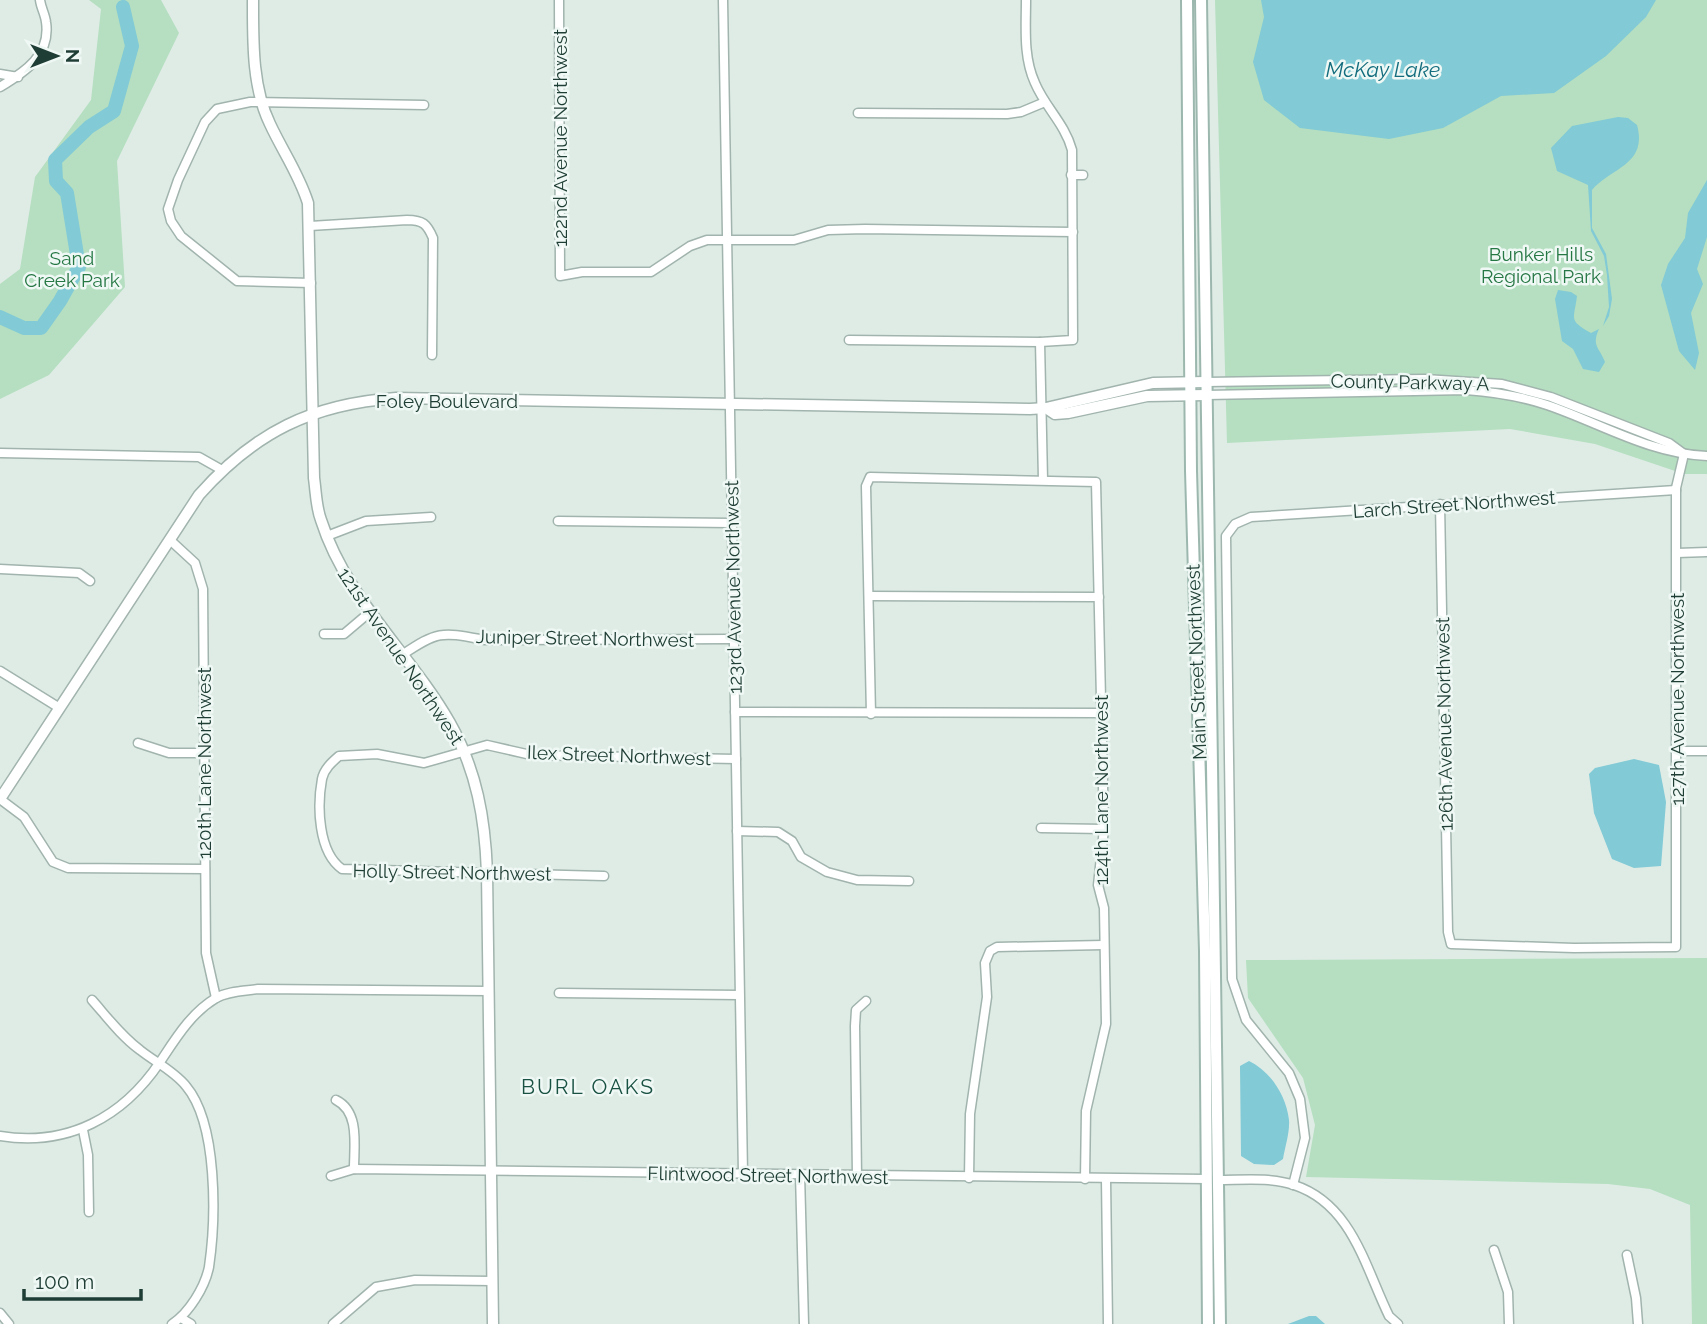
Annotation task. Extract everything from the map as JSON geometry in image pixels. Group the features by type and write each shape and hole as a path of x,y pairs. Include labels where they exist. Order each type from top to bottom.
{"main road":[{"name":"Main Street Northwest","path":"1187,0 1190,381 1212,1180 1220,1324"},
{"name":"Main Street Northwest","path":"1200,0 1206,382 1212,1180 1208,1324"}],"street":[{"path":"0,87 18,77 38,58 46,41 47,25 40,0"},
{"name":"121st Avenue Northwest","path":"253,0 255,65 262,102 269,124 302,183 310,226 314,478 320,519 340,566 449,722 464,750 483,808 487,873 493,1324"},
{"name":"122nd Avenue Northwest","path":"559,0 560,276 582,272 651,272 690,246 707,240 727,240"},
{"name":"123rd Avenue Northwest","path":"723,0 743,1174"},
{"path":"849,340 1073,340 1073,232 1069,140 1045,102 1028,61 1026,0"},
{"path":"0,74 18,77"},
{"path":"311,284 237,281 181,236 171,221 168,209 178,180 205,122 217,109 233,104 262,102 424,105"},
{"path":"858,113 1007,114 1021,112 1045,102"},
{"path":"1071,175 1083,175"},
{"path":"310,226 407,220 425,223 433,238 432,355"},
{"path":"727,240 794,240 828,230 864,229 1073,232"},
{"path":"871,714 866,486 870,477 1043,480 1044,408 1040,342"},
{"name":"County Parkway A","path":"1206,382 1425,379 1502,384 1541,393 1632,428 1677,447 1684,454"},
{"name":"Foley Boulevard","path":"0,799 58,707 200,495 222,470 276,429 313,415 355,402 396,398 1044,408 1119,389 1190,381 1206,382"},
{"name":"County Parkway A","path":"1206,395 1454,390 1498,393 1550,406 1668,453 1707,456"},
{"name":"Foley Boulevard","path":"1044,408 1055,414 1069,413 1147,396 1206,395"},
{"path":"0,453 199,457 222,470"},
{"name":"127th Avenue Northwest","path":"1676,947 1676,490 1684,454"},
{"name":"124th Lane Northwest","path":"1043,480 1096,482 1104,829 1098,885 1104,908 1106,1024 1086,1111 1086,1179"},
{"name":"Larch Street Northwest","path":"1293,1185 1305,1138 1300,1099 1289,1073 1246,1020 1232,979 1226,536 1235,524 1251,517 1676,490"},
{"name":"126th Avenue Northwest","path":"1440,504 1448,932 1451,944 1574,948 1676,947"},
{"path":"327,536 366,521 431,517"},
{"path":"558,521 732,523"},
{"name":"120th Lane Northwest","path":"170,540 195,563 201,580 206,953 216,998"},
{"path":"1677,554 1707,552"},
{"path":"0,569 79,573 90,582"},
{"path":"869,596 1098,597"},
{"path":"324,634 344,634 370,612"},
{"name":"Juniper Street Northwest","path":"402,655 430,636 447,633 485,640 733,639"},
{"path":"0,671 58,707"},
{"path":"735,712 1101,713"},
{"path":"138,743 169,753 204,753"},
{"name":"Ilex Street Northwest","path":"339,756 377,754 424,763 487,745 531,755 736,759"},
{"path":"1677,751 1707,751"},
{"name":"Holly Street Northwest","path":"339,756 322,777 323,838 328,857 342,869 604,876"},
{"path":"0,799 24,817 53,862 68,869 205,869"},
{"path":"1041,828 1104,829"},
{"path":"737,831 778,832 792,841 801,857 827,872 857,880 909,881"},
{"path":"969,1178 970,1114 985,1020 985,963 990,951 997,947 1104,945"},
{"path":"0,1136 48,1137 83,1130 131,1099 185,1024 216,998 229,993 258,989 489,991"},
{"path":"559,993 739,995"},
{"path":"92,1000 130,1042 185,1084 198,1103 210,1150 209,1269 196,1297 181,1318 172,1324"},
{"path":"857,1176 855,1027 856,1010 866,1001"},
{"path":"336,1100 348,1108 352,1118 354,1169"},
{"path":"83,1130 88,1155 89,1212"},
{"name":"Flintwood Street Northwest","path":"331,1176 354,1169 1270,1180 1293,1185 1321,1198 1339,1213 1354,1237 1390,1316 1398,1324"},
{"path":"800,1174 804,1324"},
{"path":"1106,1179 1108,1324"},
{"path":"1494,1250 1508,1292 1509,1324"},
{"path":"1627,1255 1636,1298 1638,1324"},
{"path":"339,1322 376,1287 415,1280 492,1281"},
{"path":"0,1314 9,1324"},
{"path":"181,1318 191,1324"}],"green space":[{"name":"Sand Creek Park","path":"89,0 161,0 179,33 117,161 125,287 49,375 0,399 0,284 20,269 35,177 91,100 101,9"},
{"name":"Bunker Hills Regional Park","path":"1215,0 1707,0 1707,474 1684,474 1595,444 1510,429 1227,443"},
{"path":"1707,958 1707,1324 1692,1324 1690,1205 1650,1189 1608,1184 1306,1177 1315,1125 1303,1078 1248,998 1246,960"}],"water":[{"name":"McKay Lake","path":"1261,0 1656,0 1646,17 1606,56 1554,93 1501,96 1443,128 1389,139 1300,128 1264,100 1253,62 1264,17"},
{"path":"1618,117 1628,118 1637,125 1639,138 1632,157 1592,190 1592,228 1606,254 1612,299 1609,316 1603,326 1609,307 1607,275 1604,256 1591,231 1588,185 1557,171 1551,148 1572,126"},
{"path":"1707,180 1707,237 1697,269 1703,284 1691,313 1699,353 1695,370 1679,351 1661,285 1668,264 1685,238 1688,213"},
{"path":"1558,290 1577,296 1574,319 1579,325 1591,333 1599,329 1596,343 1605,362 1599,372 1583,369 1573,349 1562,341 1555,299"},
{"path":"1634,759 1659,765 1666,802 1661,866 1634,868 1612,859 1594,813 1589,774 1595,768"},
{"path":"1249,1061 1270,1077 1281,1093 1287,1111 1289,1129 1283,1159 1274,1165 1254,1164 1241,1156 1240,1066"},
{"path":"1316,1316 1325,1324 1288,1324"}],"waterway":[{"path":"0,317 24,328 41,328 79,267 67,193 56,181 55,160 89,127 114,111 132,46 123,7"}],"district":[{"name":"BURL OAKS","path":"588,1086"}]}
